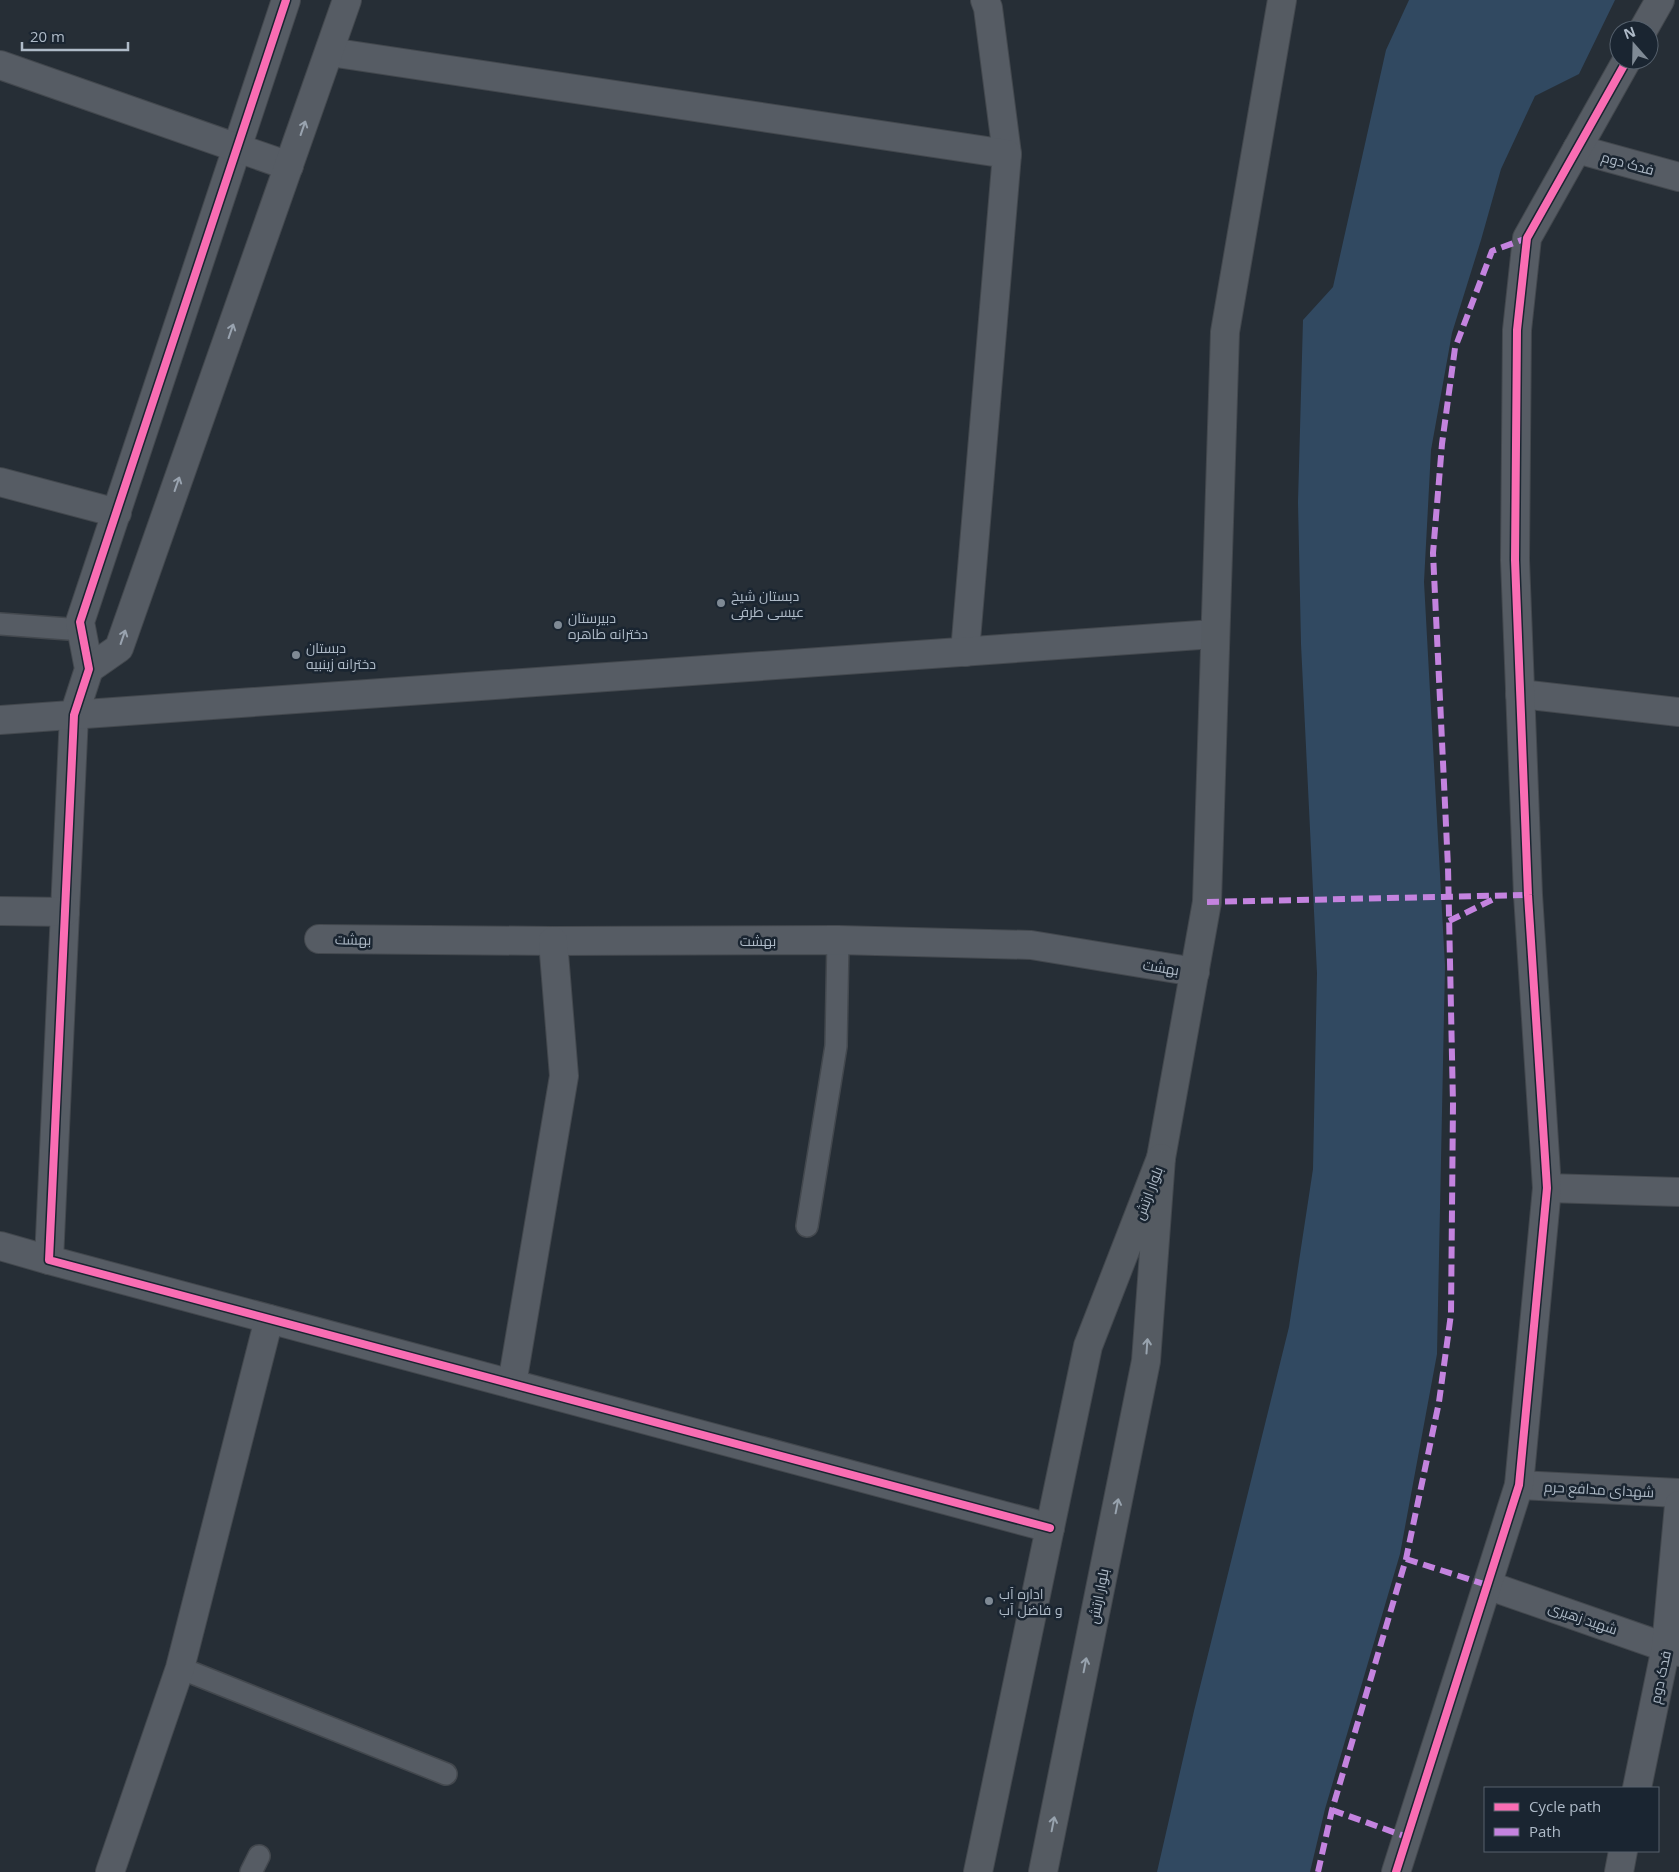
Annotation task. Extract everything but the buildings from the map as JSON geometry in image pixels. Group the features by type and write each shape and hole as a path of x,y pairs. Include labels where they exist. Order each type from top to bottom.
{"main road":[{"path":"1161,1158 1207,902 1225,332 1282,0"},
{"name":"بلوار ارتش","path":"978,1872 1088,1346 1161,1158"},
{"name":"بلوار ارتش","path":"1043,1872 1146,1361 1161,1158"}],"street":[{"path":"49,1260 74,715 88,669 80,622 286,0"},
{"path":"88,669 119,648 330,52 346,0"},
{"path":"965,652 1007,154 988,8 985,0"},
{"path":"1649,20 1660,0"},
{"path":"330,52 1007,154"},
{"path":"0,65 289,166"},
{"path":"1396,1872 1519,1485 1547,1188 1528,896 1515,560 1517,330 1527,238 1621,70"},
{"name":"فدک دوم","path":"1577,149 1679,177"},
{"path":"0,482 117,512"},
{"path":"0,720 1214,634"},
{"path":"1520,694 1679,712"},
{"path":"0,911 65,912"},
{"name":"بهشت","path":"319,939 553,941 838,940 1031,945 1194,972"},
{"path":"512,1384 564,1076 553,941"},
{"path":"1547,1188 1679,1192"},
{"path":"0,1246 1050,1528"},
{"path":"110,1872 180,1668 269,1319"},
{"name":"شهدای مدافع حرم","path":"1519,1485 1679,1493"},
{"name":"فدک دوم","path":"1636,1787 1673,1650 1679,1505"},
{"name":"شهید زهیری","path":"1487,1585 1673,1650"},
{"path":"1619,1872 1623,1852"}],"lane":[{"path":"0,624 82,630"},
{"path":"808,1226 836,1046 838,940"},
{"path":"180,1668 446,1774"}],"water":[{"path":"1409,0 1615,0 1579,74 1535,96 1501,169 1452,333 1431,450 1424,582 1445,966 1437,1354 1400,1554 1325,1809 1310,1872 1157,1872 1194,1711 1289,1327 1313,1169 1317,973 1301,644 1298,502 1303,320 1333,287 1386,50"}],"marked path":[{"path":"1318,1872 1332,1810 1406,1559 1439,1402 1451,1314 1453,1104 1448,867 1433,553 1442,444 1455,348 1492,251 1527,238"},
{"path":"1207,902 1528,895"},
{"path":"1449,921 1496,898"},
{"path":"1406,1559 1487,1585"},
{"path":"1332,1810 1407,1837"}],"cycle path":[{"path":"286,0 80,622 89,669 74,715 49,1260 1050,1528"},
{"path":"1396,1872 1519,1485 1547,1188 1528,895 1515,560 1517,330 1527,238 1621,70"}],"place":[{"name":"دبستان شیخ عیسی طرفی","path":"721,603"},
{"name":"دبیرستان دخترانه طاهره","path":"558,625"},
{"name":"دبستان دخترانه زینبیه","path":"296,655"},
{"name":"اداره آب و فاضل آب","path":"989,1601"}]}
